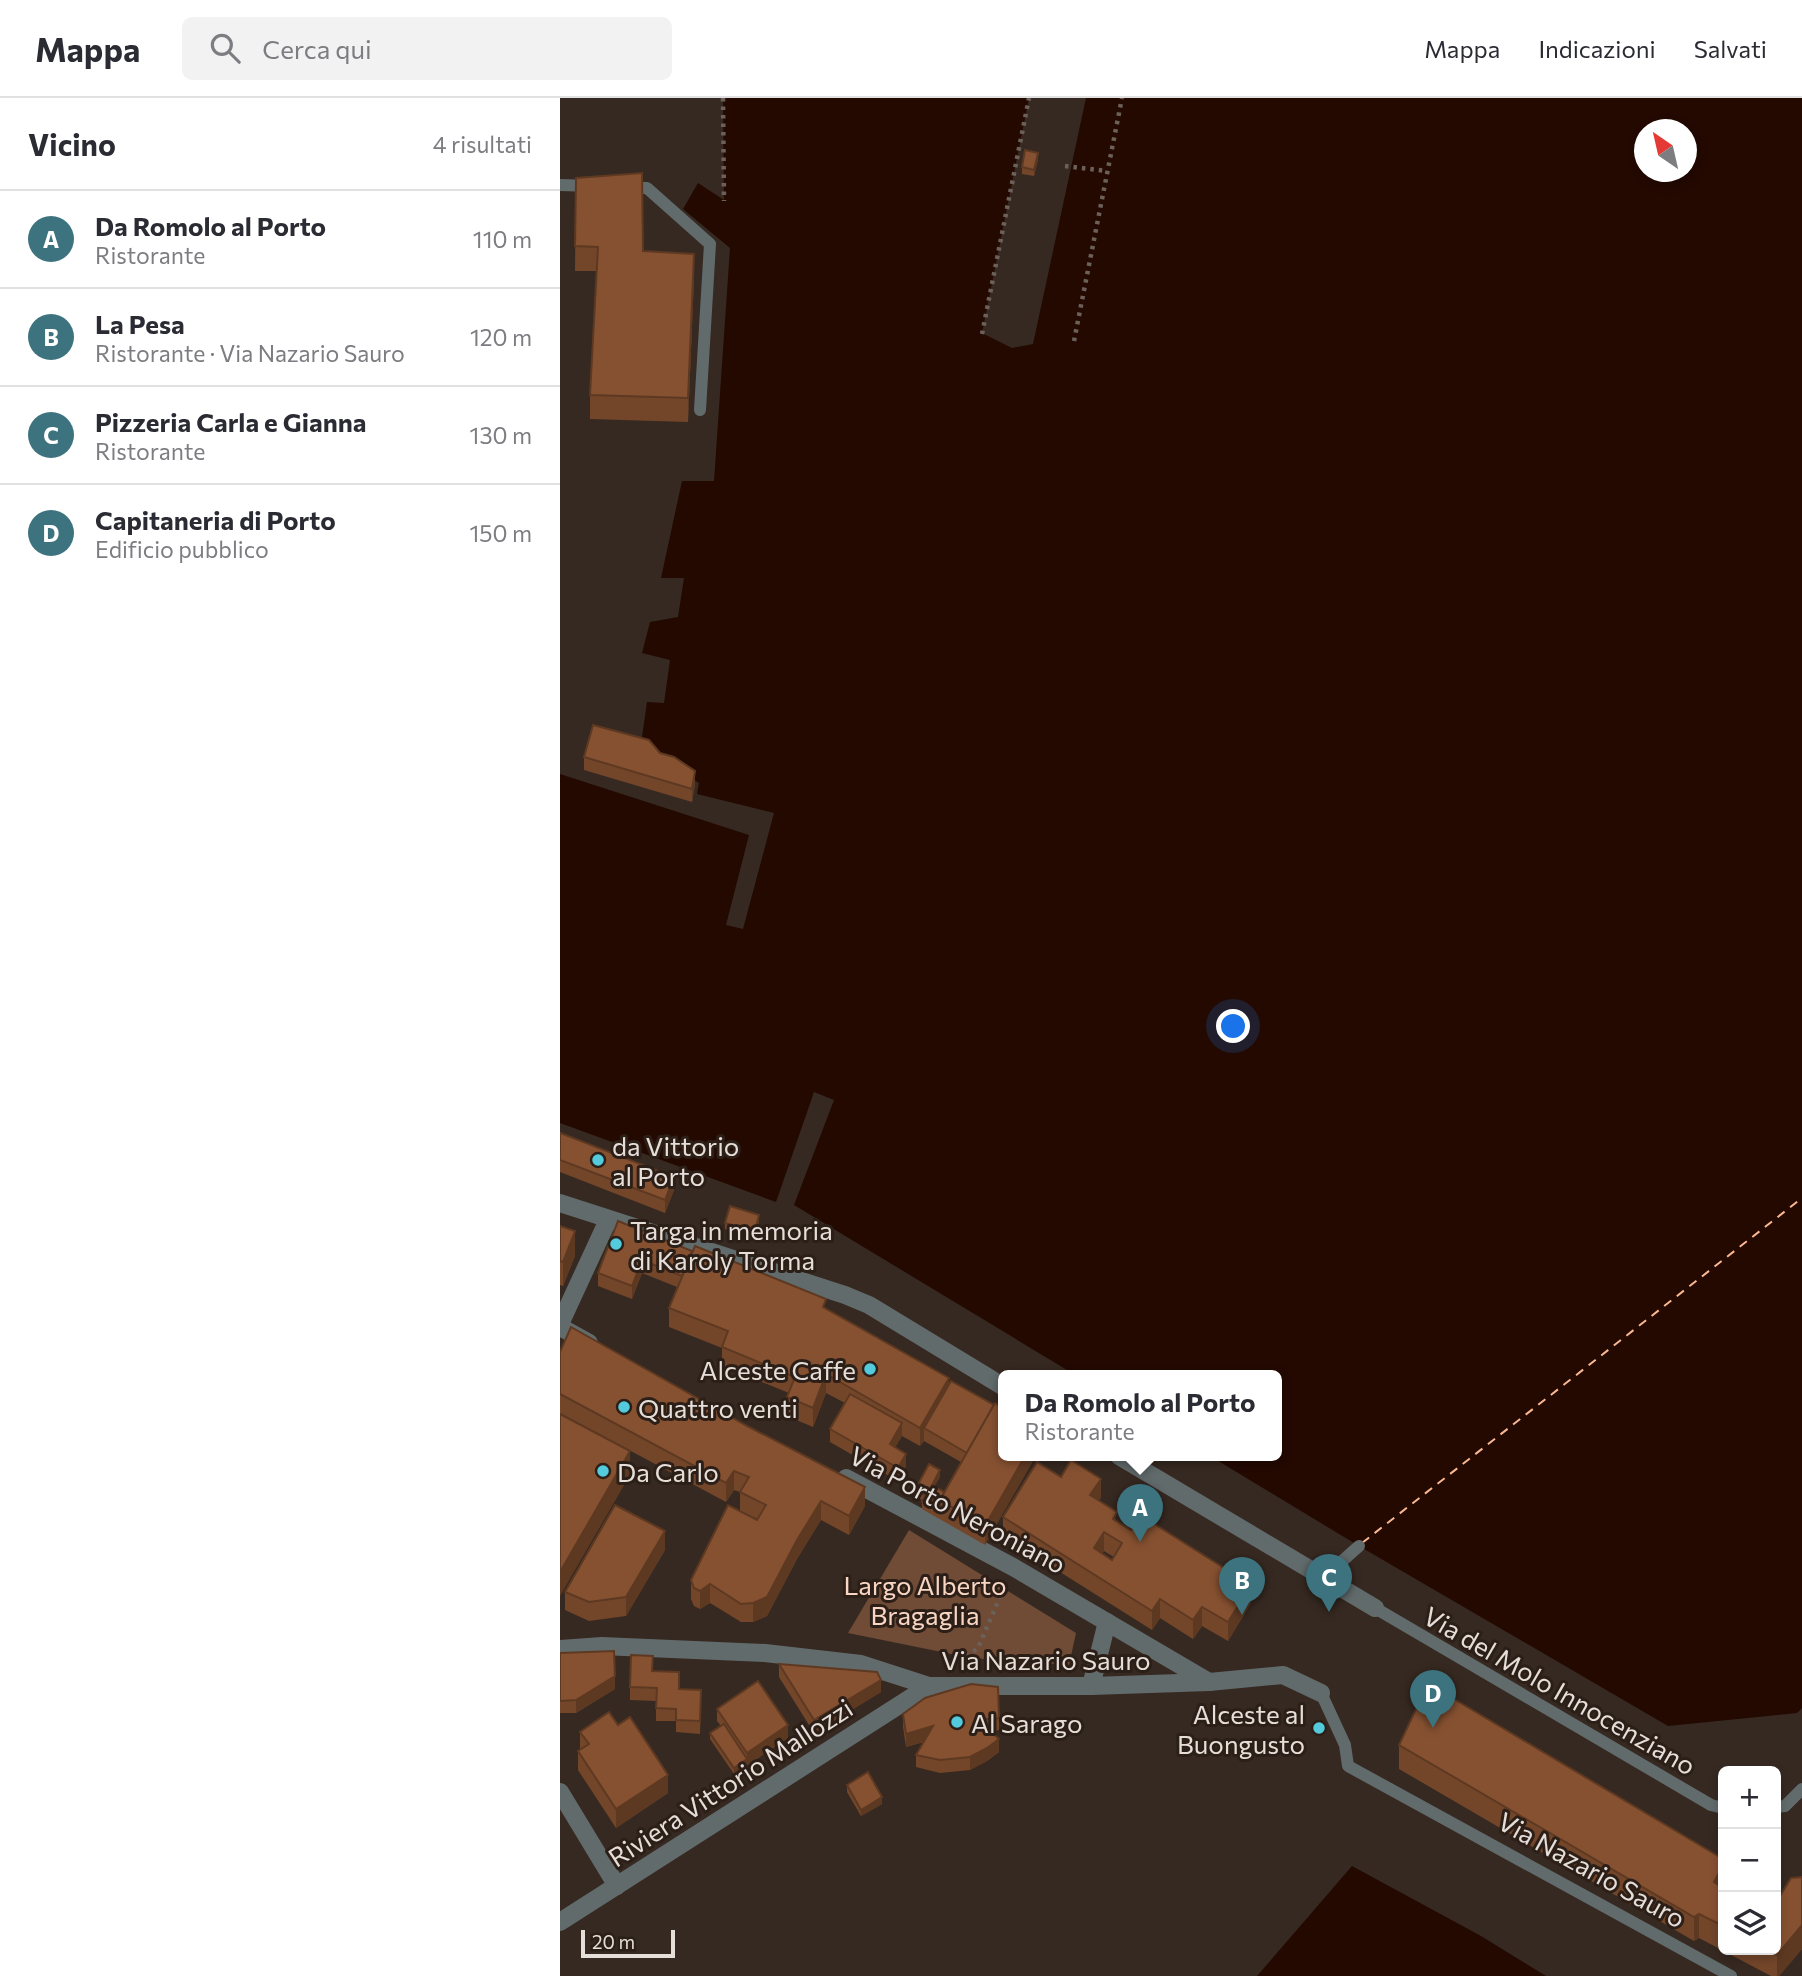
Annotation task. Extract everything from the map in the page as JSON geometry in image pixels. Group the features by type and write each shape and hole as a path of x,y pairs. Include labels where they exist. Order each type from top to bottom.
{"street":[{"path":"560,1203 845,1295 869,1305 998,1384"},
{"path":"608,1220 560,1326 609,1353"},
{"path":"1127,1461 1322,1579 1375,1608"},
{"name":"Via Porto Neroniano","path":"830,1469 1013,1567 1107,1622"},
{"path":"1091,1686 1107,1622 1209,1682"},
{"name":"Via Nazario Sauro","path":"560,1649 601,1646 765,1653 861,1664 929,1686 1091,1686 1209,1682 1283,1675 1321,1693"},
{"name":"Riviera Vittorio Mallozzi","path":"560,1922 929,1686"},
{"path":"560,1792 617,1886"}],"lane":[{"path":"560,186 647,188 710,244 700,410"},
{"path":"1322,1579 1359,1546"},
{"name":"Via del Molo Innocenziano","path":"1375,1608 1718,1807"},
{"name":"Via Nazario Sauro","path":"1321,1693 1345,1745 1348,1766 1731,1976"},
{"path":"1781,1806 1785,1806 1802,1789"}],"path":[{"path":"723,98 724,201"},
{"path":"982,334 1030,98"},
{"path":"1121,98 1074,341 1076,328 1121,98"},
{"path":"1065,166 1107,171"},
{"path":"929,1686 978,1648 1013,1567"}],"green space":[{"name":"Largo Alberto Bragaglia","path":"909,1530 1076,1633 1069,1665 971,1658 848,1633"}],"shaded area":[{"path":"723,98 1029,98 982,333 1012,348 1033,344 1086,98 1802,98 1802,1708 1797,1713 1668,1726 1218,1461 1282,1461 1282,1370 1067,1370 794,1205 834,1100 814,1092 776,1202 560,1123 560,774 749,835 726,925 743,929 774,813 697,794 699,783 676,768 660,764 642,737 647,702 664,703 670,660 642,653 650,622 678,617 684,578 661,578 682,481 714,481 730,248 683,209 698,183 724,200"},
{"path":"1352,1866 1481,1936 1546,1976 1257,1976"}],"building":[{"path":"1025,150 1038,153 1034,170 1022,167"},
{"path":"642,173 643,251 694,254 688,398 590,395 598,247 575,246 576,178"},
{"path":"593,725 649,740 660,753 674,757 695,771 692,789 584,757"},
{"path":"560,1133 674,1177 665,1200 560,1160"},
{"path":"730,1206 759,1215 755,1231 725,1223"},
{"path":"618,1221 692,1251 682,1276 642,1260 632,1286 598,1273"},
{"path":"560,1226 575,1231 563,1262 560,1261"},
{"path":"695,1246 826,1299 823,1307 949,1378 920,1428 826,1374 813,1408 787,1397 795,1377 722,1347 728,1331 669,1308"},
{"path":"571,1327 749,1427 865,1487 849,1516 821,1501 767,1597 753,1603 741,1604 710,1584 700,1591 694,1588 691,1580 728,1505 757,1520 766,1505 740,1492 749,1477 734,1471 726,1483 560,1394 560,1352"},
{"path":"951,1381 994,1405 967,1453 924,1428"},
{"path":"850,1394 902,1423 890,1444 906,1454 898,1468 830,1429"},
{"path":"995,1403 998,1405 998,1461 1022,1461 985,1526 940,1500"},
{"path":"560,1414 630,1451 560,1572"},
{"path":"1073,1461 1101,1479 1090,1495 1117,1512 1113,1519 1131,1530 1140,1515 1251,1585 1228,1622 1202,1607 1193,1620 1160,1599 1152,1611 1003,1517 1037,1462 1061,1477","holes":["1104,1532 1122,1543 1112,1560 1094,1548"]},
{"path":"929,1464 940,1470 932,1485 944,1492 940,1500 940,1512 922,1502 925,1495 915,1490"},
{"path":"615,1505 665,1531 626,1597 589,1602 565,1592"},
{"path":"614,1651 615,1676 576,1700 560,1701 560,1653"},
{"path":"631,1655 653,1656 652,1671 679,1672 679,1689 701,1690 700,1721 676,1720 676,1709 656,1708 657,1688 630,1687"},
{"path":"779,1664 877,1672 881,1680 814,1720"},
{"path":"758,1681 788,1725 747,1753 717,1709"},
{"path":"971,1684 998,1687 999,1718 978,1720 999,1739 970,1757 940,1760 916,1755 933,1726 906,1734 903,1714 925,1698"},
{"path":"1432,1686 1718,1856 1718,1875 1714,1882 1718,1885 1718,1924 1699,1914 1694,1917 1399,1745 1419,1703 1422,1705"},
{"path":"609,1712 618,1725 630,1717 668,1775 616,1809 578,1751 589,1744 580,1732"},
{"path":"724,1724 747,1759 734,1768 710,1733"},
{"path":"868,1772 882,1797 861,1810 847,1785"},
{"path":"1802,1877 1802,1925 1781,1950 1781,1894 1791,1878"}],"ferry route":[{"path":"1362,1543 1802,1198"}],"place":[{"name":"da Vittorio al Porto","path":"598,1160"},
{"name":"Targa in memoria di Karoly Torma","path":"616,1244"},
{"name":"Alceste Caffe","path":"870,1369"},
{"name":"Quattro venti","path":"624,1407"},
{"name":"Da Carlo","path":"603,1471"},
{"name":"Da Romolo al Porto","path":"1140,1542"},
{"name":"Pizzeria Carla e Gianna","path":"1329,1612"},
{"name":"La Pesa","path":"1242,1615"},
{"name":"Al Sarago","path":"957,1722"},
{"name":"Alceste al Buongusto","path":"1319,1728"},
{"name":"Capitaneria di Porto","path":"1433,1728"}]}
